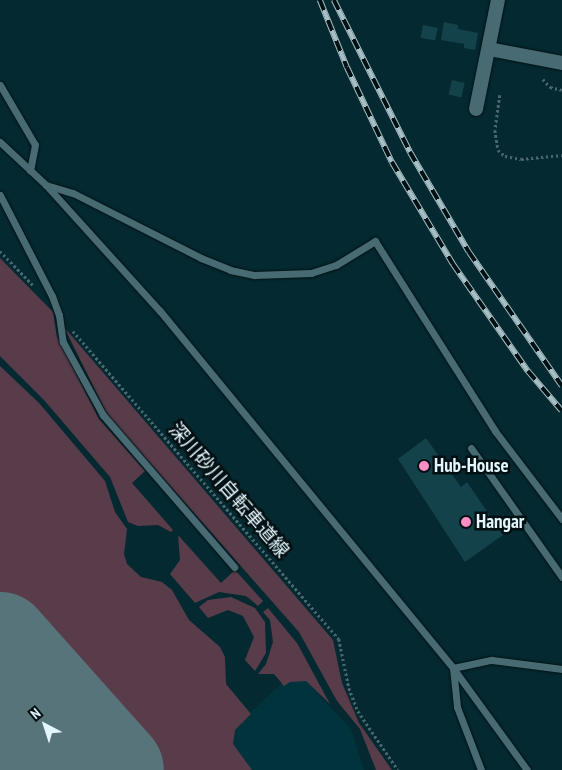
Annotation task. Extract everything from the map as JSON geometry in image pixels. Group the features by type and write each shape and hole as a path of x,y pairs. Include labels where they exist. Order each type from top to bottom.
{"street":[{"path":"476,109 498,0"},
{"path":"488,49 562,64"}],"lane":[{"path":"0,85 35,145 30,171"},
{"path":"0,142 46,185 160,311 453,668 528,770"},
{"path":"46,185 73,193 201,258 230,270 254,275 310,273 336,265 375,241 495,431 562,519"},
{"path":"0,195 59,315 63,342 103,415 234,567"},
{"path":"471,448 562,576"},
{"path":"453,668 492,660 562,669"},
{"path":"453,668 457,707 481,770"}],"path":[{"path":"543,79 550,87 562,90"},
{"path":"500,95 495,130 498,150 506,156 520,159 562,155"},
{"path":"0,251 35,288"},
{"name":"深川砂川自転車道線","path":"59,315 339,639 349,688 358,711 398,770"}],"shaded area":[{"path":"0,258 53,312 57,337 99,419 145,471 132,483 173,530 171,532 158,525 138,526 128,522 110,477 44,400 0,356"},
{"path":"64,327 333,640 342,683 359,723 392,770 376,770 360,729 337,701 299,632 107,414"},
{"path":"0,366 39,403 105,481 115,512 127,529 124,554 127,564 141,577 162,582 172,590 189,620 220,647 225,657 226,684 251,714 235,730 233,744 252,770 152,770 0,599"},
{"path":"178,535 221,583 235,570 263,601 258,606 246,596 219,592 195,603 170,574 180,560"},
{"path":"231,597 255,608 265,622 266,653 255,671 245,660 254,637 243,616 228,610 208,618 199,607 208,600"},
{"path":"268,608 297,643 330,704 306,681 290,682 284,686 274,674 258,674 266,664 273,642 270,620 263,612"},
{"path":"0,670 89,770 0,770"},
{"path":"296,670 351,729 364,770 248,770 221,739"}],"building":[{"path":"444,22 458,25 458,29 478,33 475,50 464,48 464,44 441,40"},
{"path":"423,25 438,28 435,41 421,38"},
{"path":"452,80 465,83 461,98 449,95"},
{"path":"426,438 461,487 467,482 503,535 465,562 398,459"}],"runway":[{"path":"0,642 114,770"}],"railway":[{"path":"320,0 347,67 392,162 453,264 528,371 562,411"},
{"path":"334,0 410,152 469,252 562,386"}],"place":[{"name":"Hub-House","path":"424,466"},
{"name":"Hangar","path":"466,522"}]}
